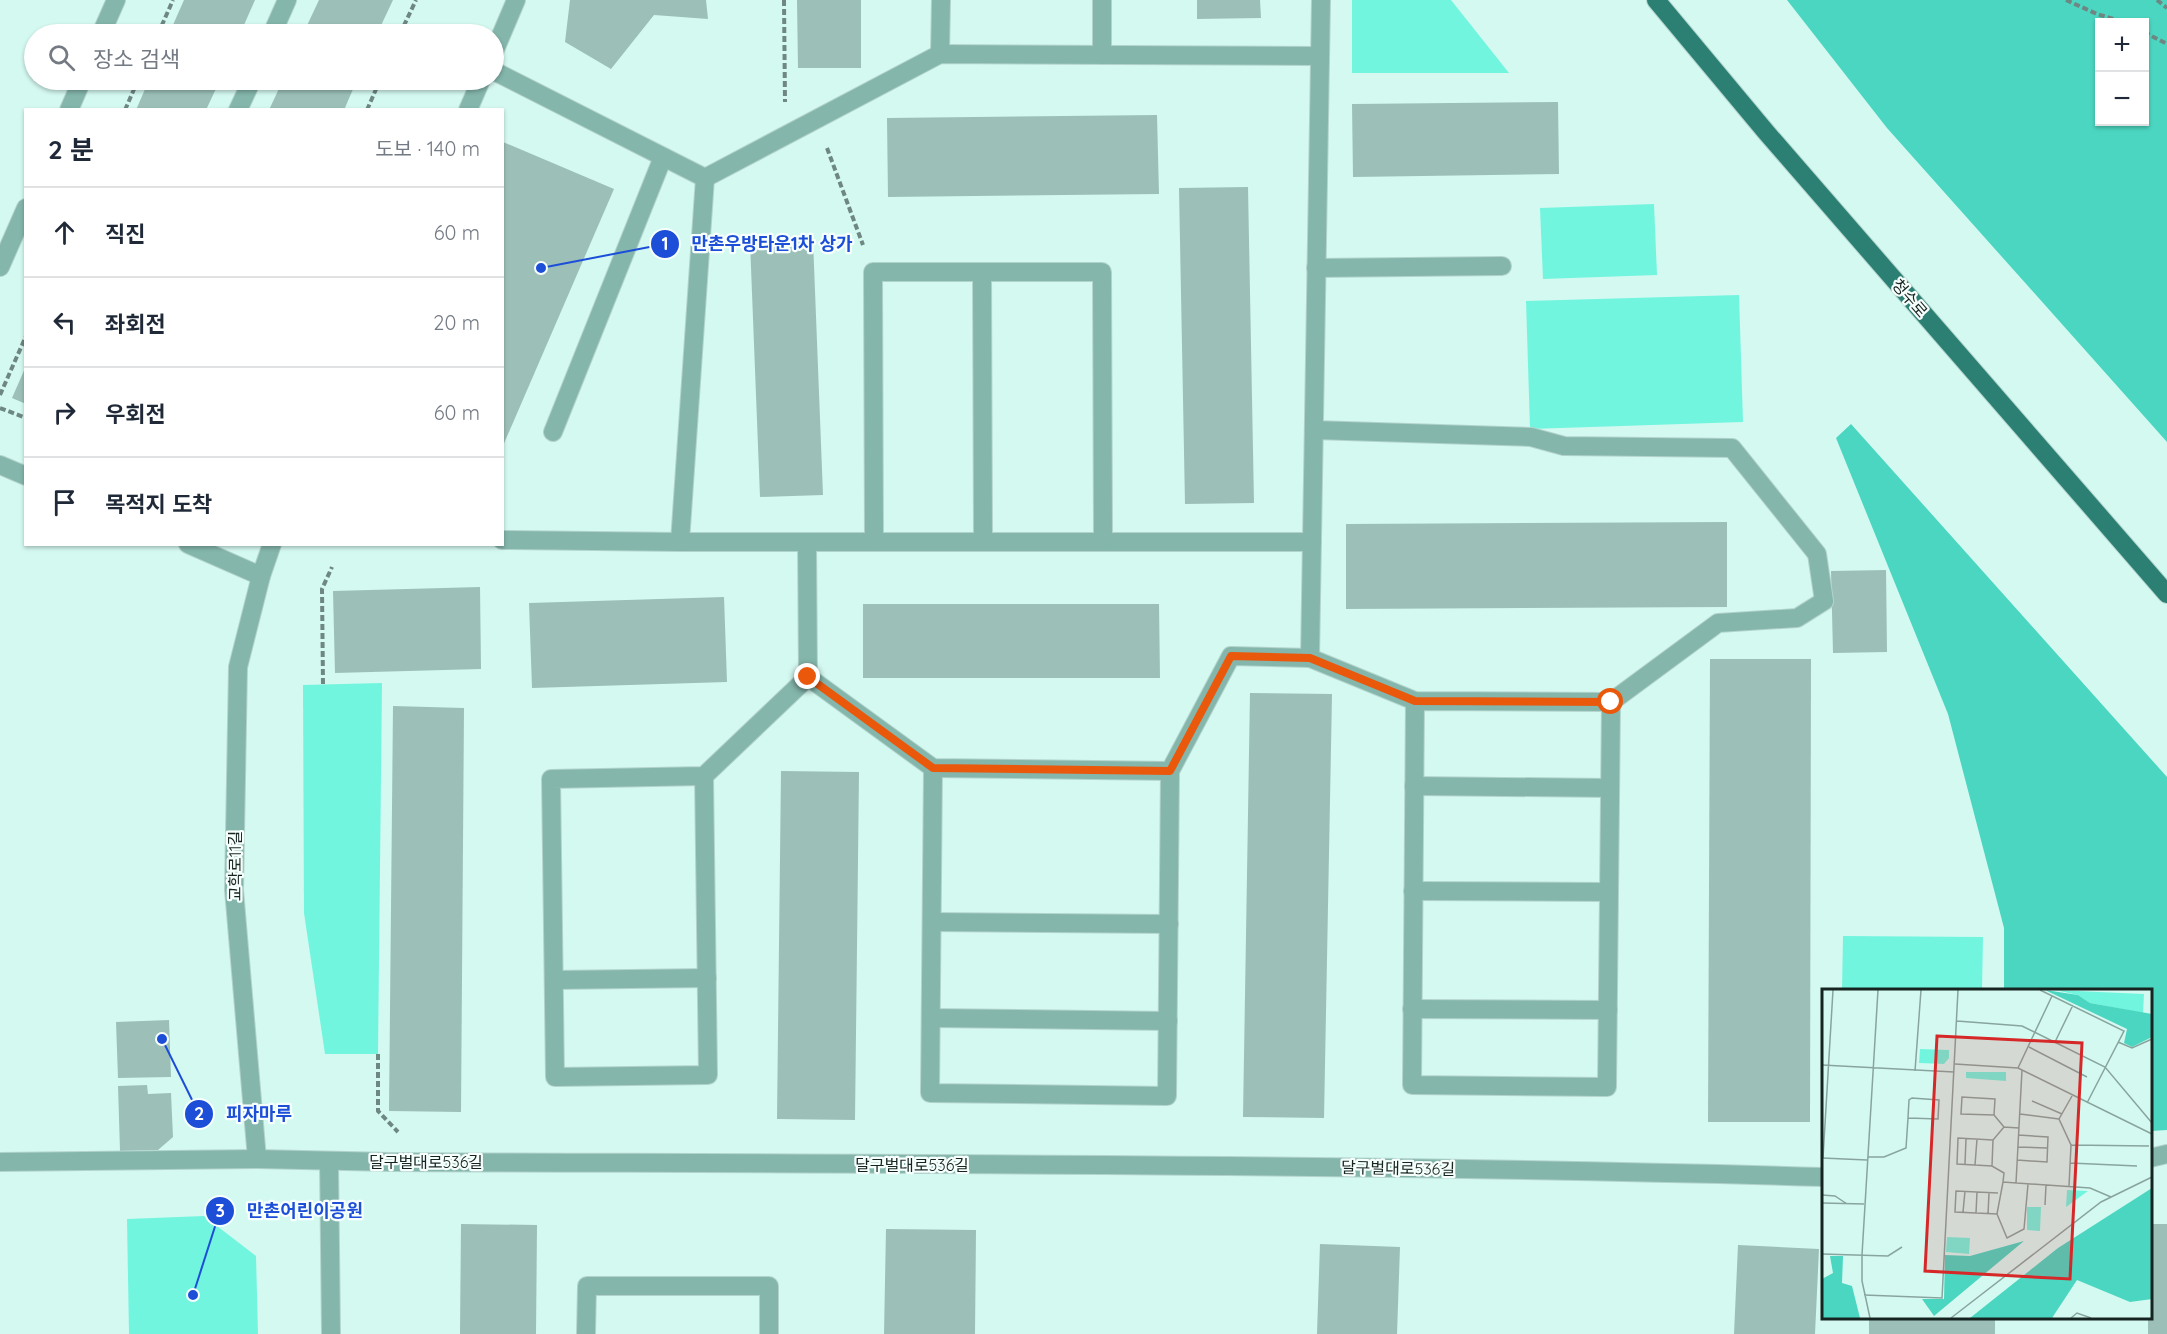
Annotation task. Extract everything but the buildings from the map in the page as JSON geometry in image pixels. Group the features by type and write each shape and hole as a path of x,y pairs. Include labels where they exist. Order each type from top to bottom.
{"main road":[{"name":"청수로","path":"1656,0 1766,132 2167,594"}],"street":[{"path":"105,24 116,0"},
{"path":"276,24 287,0"},
{"path":"504,28 516,0"},
{"path":"940,54 941,0"},
{"path":"1102,0 1102,55"},
{"path":"1310,658 1321,0"},
{"path":"705,178 940,54 1320,56"},
{"path":"504,76 705,178"},
{"path":"70,108 78,90"},
{"path":"239,108 247,90"},
{"path":"469,108 477,90"},
{"path":"553,432 663,157"},
{"path":"680,542 705,178"},
{"path":"2,255 24,212"},
{"path":"1316,268 1502,266"},
{"path":"874,542 873,272 1102,272 1103,542"},
{"path":"982,272 982,542"},
{"path":"933,768 930,1093 1167,1096 1170,771 1231,656 1310,658 1415,701 1611,702 1718,623 1797,618 1824,601 1817,554 1732,448 1564,446 1531,437 1314,430"},
{"path":"0,465 24,475"},
{"path":"504,540 1311,542"},
{"path":"704,776 708,1075 555,1077 551,778 704,776 808,677 807,542"},
{"path":"193,546 261,576"},
{"name":"교학로11길","path":"257,1159 234,890 238,667 261,576 271,546"},
{"path":"808,677 933,768 1170,771"},
{"path":"1415,701 1412,1085 1584,1087 1607,1087 1611,702"},
{"path":"1414,786 1610,788"},
{"path":"1413,891 1609,892"},
{"path":"932,922 1169,924"},
{"path":"554,980 707,978"},
{"path":"1412,1009 1608,1010"},
{"path":"931,1018 1168,1021"},
{"path":"2152,1158 2167,1154"},
{"name":"달구벌대로536길","path":"0,1162 257,1159 1558,1169 1822,1177"},
{"path":"329,1161 331,1334"},
{"path":"586,1334 587,1286 769,1286 768,1334"}],"path":[{"path":"162,24 173,0"},
{"path":"405,24 416,0"},
{"path":"784,0 785,136"},
{"path":"2066,0 2110,18"},
{"path":"2157,0 2167,8"},
{"path":"2149,34 2167,44"},
{"path":"126,108 134,90"},
{"path":"368,108 376,90"},
{"path":"816,119 873,272"},
{"path":"0,395 24,341"},
{"path":"0,408 24,417"},
{"path":"323,684 322,589 332,567"},
{"path":"378,1054 378,1111 400,1134"}],"green space":[{"path":"1352,0 1451,0 1509,73 1352,73"},
{"path":"1787,0 2167,0 2167,442 1887,128"},
{"path":"1654,204 1657,275 1543,279 1540,208"},
{"path":"1739,295 1743,422 1530,429 1526,301"},
{"path":"1851,424 2167,777 2167,1130 2152,1131 2152,989 2004,989 2004,928 1948,714 1836,438"},
{"path":"382,683 378,1054 325,1054 304,913 303,685"},
{"path":"1843,936 1983,937 1982,989 1842,989"},
{"path":"204,1216 256,1256 258,1334 129,1334 127,1219"}],"place":[{"name":"만촌우방타운1차 상가","path":"541,268"},
{"name":"피자마루","path":"162,1039"},
{"name":"만촌어린이공원","path":"193,1295"}],"route":[{"path":"808,677 933,768 1170,771 1231,656 1310,658 1415,701 1611,702"}]}
